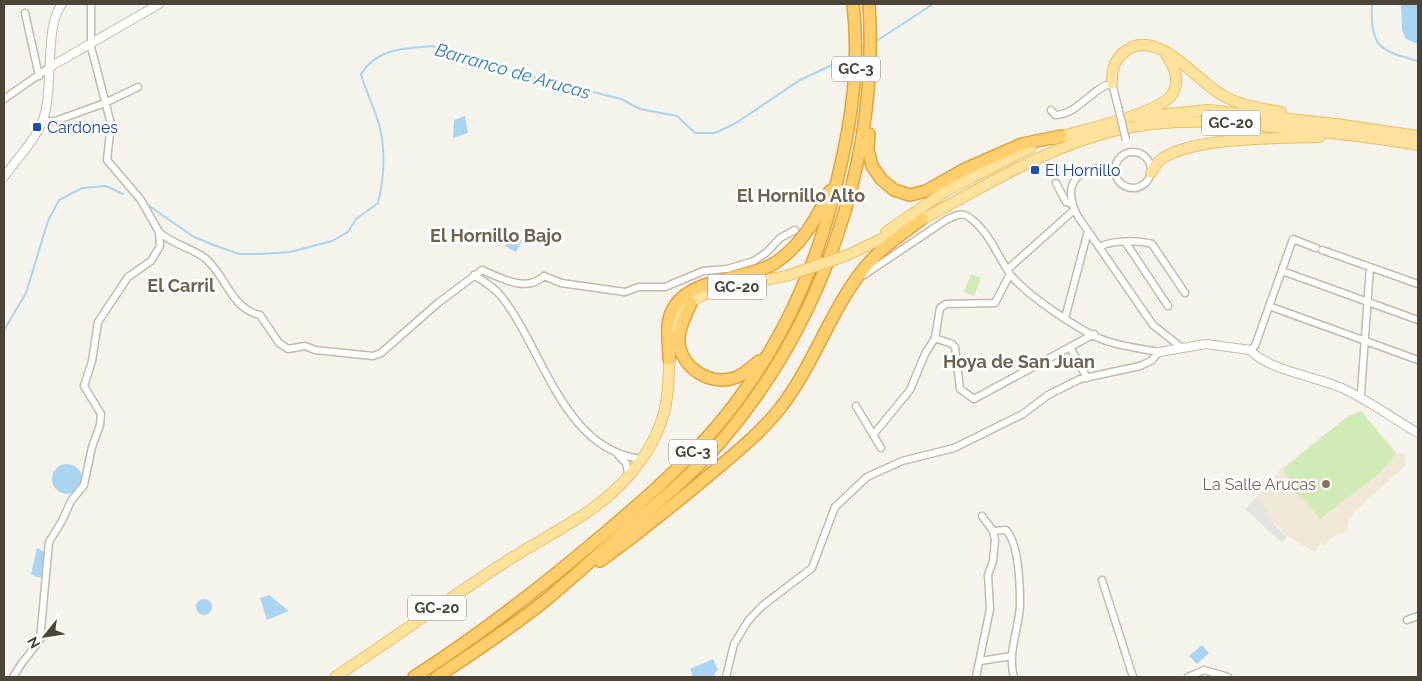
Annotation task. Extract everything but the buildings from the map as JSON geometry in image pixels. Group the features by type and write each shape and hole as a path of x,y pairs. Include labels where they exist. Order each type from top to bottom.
{"highway":[{"name":"GC-3","path":"414,677 513,607 637,506 698,447 747,388 795,306 818,248 839,174 848,135 856,65 853,4"},
{"name":"GC-3","path":"437,677 548,599 660,500 722,440 756,396 793,336 833,250 848,204 867,128 870,58 869,4"},
{"path":"876,4 877,58 867,128 868,149 872,166 881,180 894,190 910,195 926,191 962,170 1022,144 1061,136"},
{"path":"669,359 668,326 670,317 682,299 703,286 760,270 785,255 809,230 839,174"},
{"path":"548,599 640,533 750,440 800,381 852,285 875,257 922,219"},
{"path":"691,303 683,321 679,344 687,363 702,376 722,380 743,375 772,347"}],"main road":[{"path":"1112,83 1112,69 1118,57 1129,48 1154,47 1179,59 1221,95 1240,104 1336,124"},
{"path":"1125,118 1158,105 1170,97 1176,84 1175,67 1164,51"},
{"name":"GC-20","path":"872,243 898,222 954,186 1023,149 1125,118 1208,110 1336,124 1418,136"},
{"name":"GC-20","path":"335,677 509,559 580,518 606,500 629,476 642,459 664,413 672,335 678,318 691,303 720,290 786,276 848,255 922,219 979,187 1048,154 1086,139 1128,128 1171,122 1210,120 1365,137 1418,145"},
{"path":"1151,173 1157,163 1164,157 1199,145 1282,138 1365,137"}],"street":[{"path":"4,177 37,132 43,119 54,15 62,4"},
{"path":"91,4 92,42 104,103 111,124 107,160 141,200 159,232 167,240 206,258 241,306 250,313 260,315 279,343 288,348 305,346 315,350 373,356 381,353 438,303 474,274 482,270 504,280 528,285 537,283 544,276 561,283 625,292 639,287 665,287 703,271 727,269 754,261 767,252 780,238 795,230"},
{"path":"4,99 66,57 159,4"},
{"path":"25,13 39,76"},
{"path":"51,50 59,56 66,57"},
{"path":"1051,110 1055,115 1061,115 1074,109 1099,88 1112,69"},
{"path":"1099,88 1112,83 1129,152"},
{"path":"43,119 52,122 104,103 138,87"},
{"path":"1129,152 1140,153 1149,161 1151,173 1145,183 1134,188 1122,184 1115,169 1119,158 1129,152"},
{"path":"1073,207 1071,189 1081,172 1097,166 1115,169"},
{"path":"1056,183 1066,202 1073,207 1153,325 1181,347"},
{"path":"873,434 910,390 925,354 935,338 940,308 946,304 995,303 1009,272 1073,207"},
{"path":"852,285 877,264 946,220 960,214 966,215 980,227 1009,272 1034,296 1065,318 1108,342 1159,352 1206,344 1250,350 1261,358 1344,389 1418,433"},
{"path":"1065,318 1088,231"},
{"path":"13,677 22,662 40,640 49,542 72,501 84,485 92,447 100,425 102,414 84,386 92,360 98,322 128,276 157,254 160,246 159,232"},
{"path":"1250,350 1254,346 1293,239 1418,284"},
{"path":"1086,240 1097,244 1152,244 1186,293"},
{"path":"1126,243 1168,306"},
{"path":"1359,397 1370,267"},
{"path":"1282,271 1368,300 1418,320"},
{"path":"474,274 500,294 559,398 579,423 602,444 618,454 626,463 629,476"},
{"path":"1269,306 1418,360"},
{"path":"935,338 952,344 955,348 960,389 974,399 1094,334"},
{"path":"1070,346 1087,378"},
{"path":"726,677 734,644 748,621 762,606 812,568 835,507 845,495 867,477 902,461 954,448 1023,414 1048,395 1080,379 1140,366 1151,361 1159,352"},
{"path":"856,406 881,448"},
{"path":"618,454 642,459"},
{"path":"976,677 990,609 988,575 993,561 995,540 993,531 982,516"},
{"path":"993,531 1006,530 1015,545 1020,605 1012,656 1014,677"},
{"path":"1102,580 1133,677"},
{"path":"1407,620 1418,616"},
{"path":"980,660 1012,656"},
{"path":"1188,677 1204,674 1228,677"}],"shaded area":[{"name":"La Salle Arucas","path":"1361,411 1396,453 1406,454 1405,466 1356,510 1349,521 1347,532 1331,537 1325,546 1321,543 1315,552 1290,538 1252,501 1281,469 1348,416"},
{"path":"1257,496 1274,524 1287,537 1282,543 1245,509"}],"green space":[{"path":"971,274 981,278 974,296 964,292"},
{"path":"1361,411 1396,453 1381,472 1320,519 1304,499 1301,501 1283,469 1348,416"}],"water":[{"path":"1401,4 1418,4 1418,44 1406,39 1402,30"},
{"path":"465,116 468,133 453,138 454,120"},
{"path":"511,234 522,240 516,252 505,246"},
{"path":"67,464 77,469 82,479 77,489 67,494 57,489 52,479 57,469"},
{"path":"37,548 44,552 42,577 31,574"},
{"path":"269,595 289,611 267,620 260,598"},
{"path":"204,599 210,601 212,607 210,613 204,615 198,613 196,607 198,601"},
{"path":"1202,645 1209,653 1197,664 1189,656"},
{"path":"713,659 718,669 713,677 693,677 690,669"}],"waterway":[{"name":"Barranco de Arucas","path":"875,42 933,4"},
{"name":"Barranco de Arucas","path":"1372,4 1375,38 1386,50 1418,61"},
{"name":"Barranco de Arucas","path":"148,205 194,237 239,254 290,252 332,241 348,232 356,219 378,203 384,160 380,128 361,74 368,65 383,54 402,49 433,46 449,56 621,99 640,109 677,116 695,133 715,133 736,123 800,80 851,56"},
{"name":"Barranco de Arucas","path":"4,330 26,293 48,221 59,200 82,188 106,186 123,194"}],"place":[{"name":"Cardones","path":"37,127"},
{"name":"El Hornillo","path":"1035,170"},
{"name":"La Salle Arucas","path":"1326,484"}],"district":[{"name":"El Hornillo Alto","path":"801,195"},
{"name":"El Hornillo Bajo","path":"496,235"},
{"name":"El Carril","path":"181,285"},
{"name":"Hoya de San Juan","path":"1019,361"}]}
